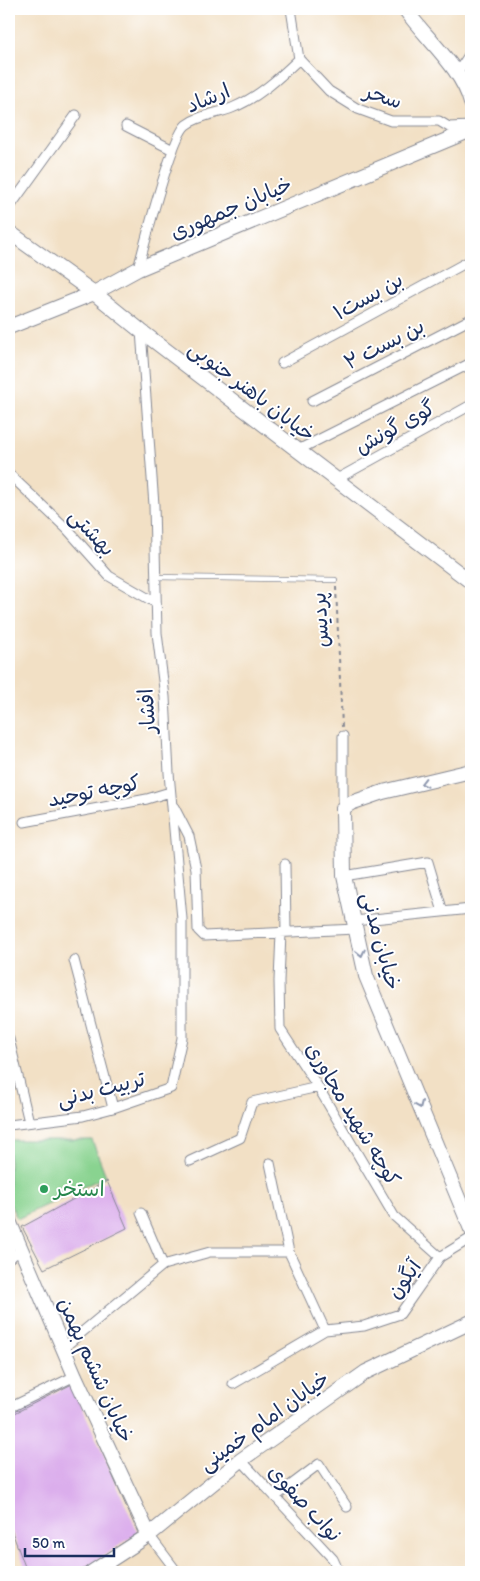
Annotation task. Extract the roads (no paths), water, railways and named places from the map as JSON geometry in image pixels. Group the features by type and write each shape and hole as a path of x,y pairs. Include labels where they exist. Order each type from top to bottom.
{"street":[{"path":"291,9 299,59"},
{"path":"405,9 416,25 457,73 468,92 471,103"},
{"path":"457,73 471,52"},
{"name":"سحر","path":"299,59 329,91 358,109 391,121 434,120 449,127 471,126"},
{"name":"ارشاد","path":"138,269 173,150 184,126 196,119 233,108 268,88 299,59"},
{"path":"9,208 76,115"},
{"path":"126,126 173,150"},
{"name":"خیابان جمهوری","path":"9,327 94,293 138,269 471,130"},
{"name":"خیابان باهنر جنوبی","path":"9,232 94,293 141,331 471,582"},
{"name":"بن بست۱","path":"282,363 471,260"},
{"name":"بن بست ۲","path":"312,401 471,318"},
{"name":"افشار","path":"141,331 154,504 157,633 182,919 182,1038 171,1088"},
{"path":"298,450 471,363"},
{"name":"گوی گونش","path":"337,479 471,405"},
{"name":"بهشتی","path":"9,474 67,529 109,576 156,603"},
{"path":"343,736 343,808"},
{"path":"343,808 351,803 383,792 471,771"},
{"name":"کوچه توحید","path":"24,822 147,799 170,792"},
{"path":"171,803 189,836 196,869 198,930 204,936 283,932 355,925 471,909"},
{"name":"خیابان مدنی","path":"343,808 344,876 366,976 471,1229"},
{"path":"344,876 428,862 443,912"},
{"name":"کوچه شهید مجاوری","path":"285,864 279,981 280,1029 318,1087 394,1216 440,1257"},
{"path":"74,960 113,1108"},
{"path":"9,1039 29,1122"},
{"path":"190,1161 240,1138 252,1102 318,1087"},
{"name":"تربیت بدنی","path":"9,1125 83,1116 171,1088"},
{"path":"233,1384 325,1330 289,1252 270,1163"},
{"path":"141,1213 162,1265"},
{"name":"خیابان ششم بهمن","path":"9,1221 75,1376 149,1535"},
{"path":"440,1257 471,1238"},
{"path":"9,1258 21,1250"},
{"path":"63,1348 162,1265 210,1252 289,1252"},
{"name":"آیگون","path":"325,1330 364,1326 400,1314 440,1257"},
{"name":"خیابان امام خمینی","path":"92,1572 149,1535 241,1460 366,1372 471,1322"},
{"path":"9,1408 75,1376"},
{"name":"نواب صفوی","path":"241,1460 333,1559 339,1572"},
{"path":"275,1497 319,1464 347,1507"},
{"path":"149,1535 177,1572"}],"lane":[{"name":"پردیس","path":"156,577 336,580"}],"place":[{"name":"استخر","path":"44,1189"}]}
